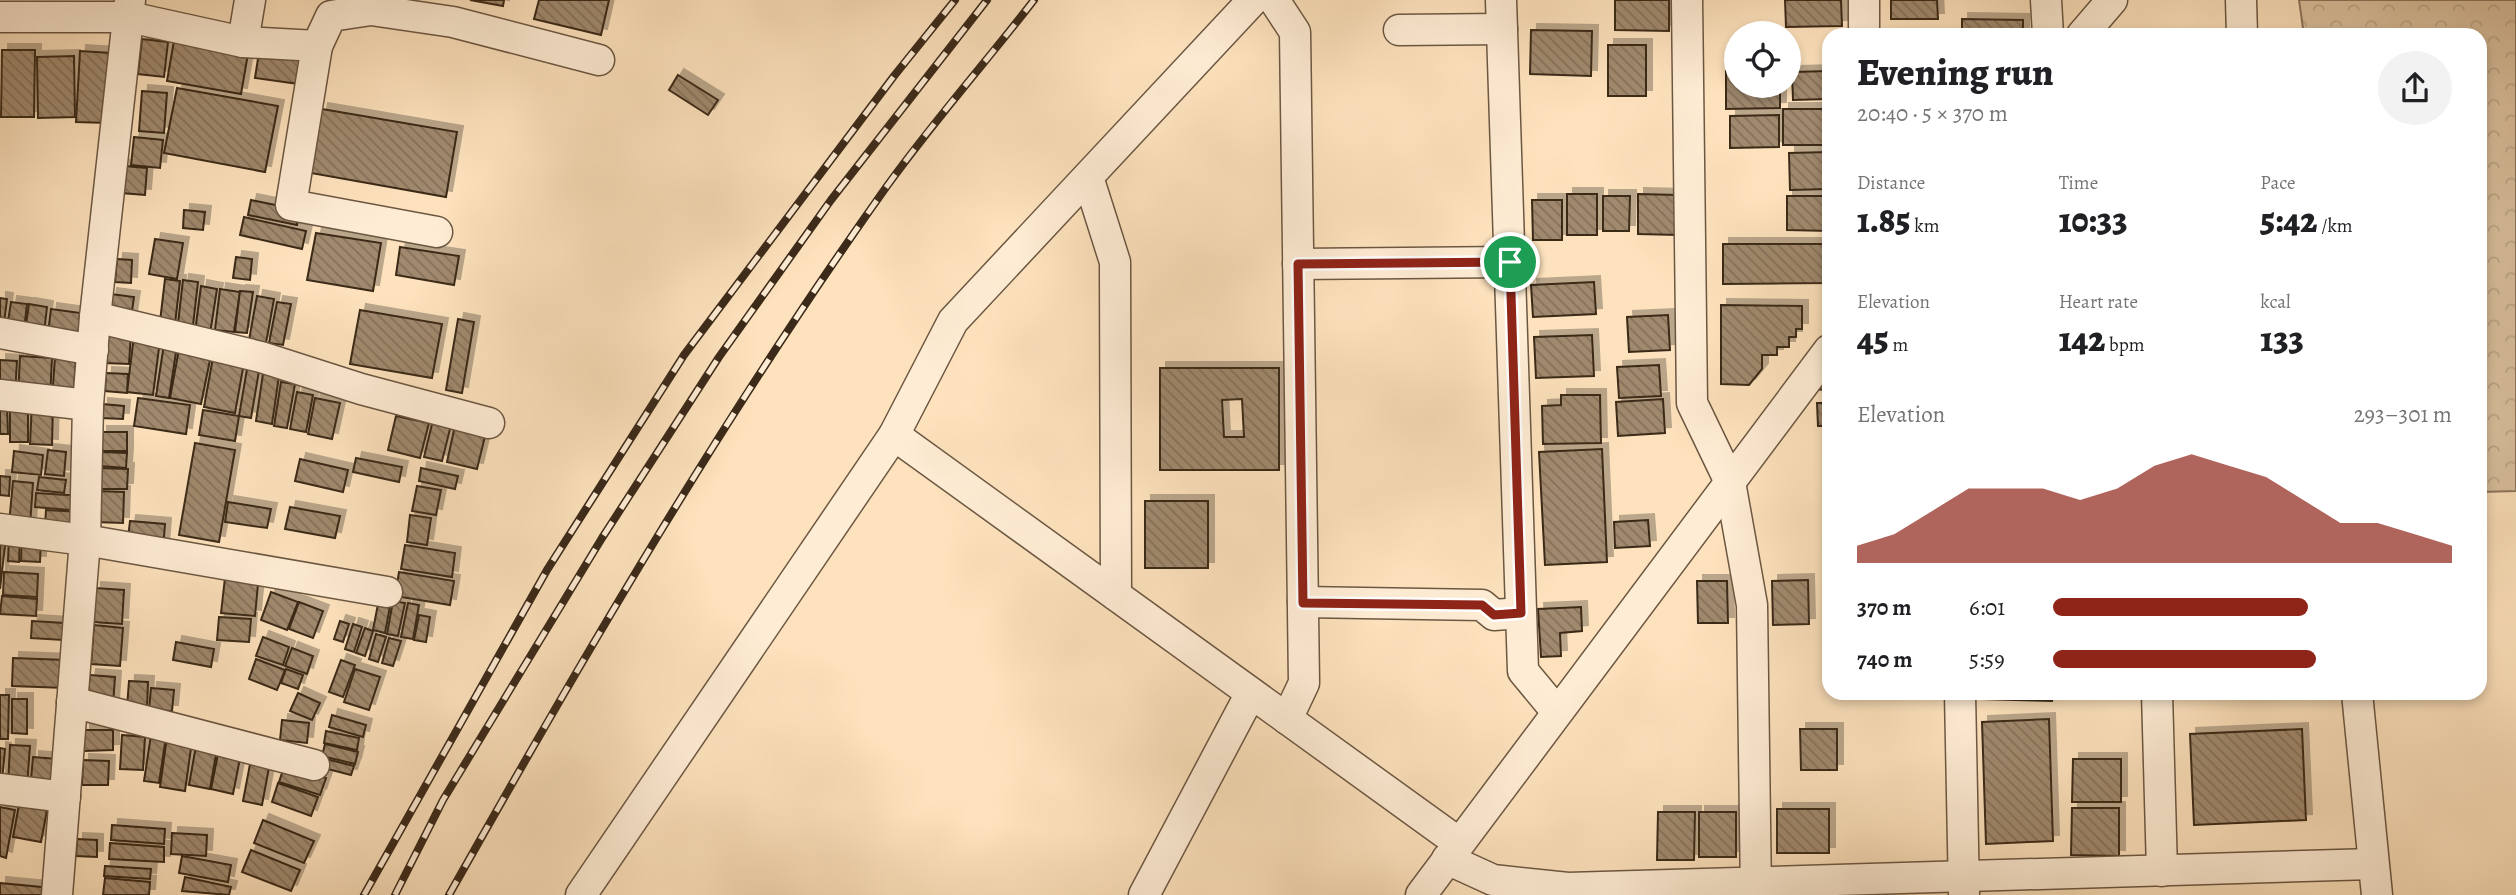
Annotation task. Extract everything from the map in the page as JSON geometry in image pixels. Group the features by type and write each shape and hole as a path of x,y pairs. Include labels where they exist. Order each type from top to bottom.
{"street":[{"path":"243,42 250,0"},
{"path":"581,895 894,435 953,321 1253,0"},
{"path":"1274,0 1295,32 1304,682 1287,719"},
{"path":"1687,0 1692,403 1730,482 1752,605 1755,889"},
{"path":"1864,0 1864,28"},
{"path":"2046,0 2048,28"},
{"path":"2088,28 2112,0"},
{"path":"2241,0 2242,28"},
{"path":"437,232 291,205 317,46 331,16 371,10 387,4 599,61"},
{"path":"57,895 85,540 88,405 95,317 129,8"},
{"path":"0,17 129,8 243,42 317,46"},
{"path":"1399,30 1502,15 1523,671 1557,712"},
{"path":"1088,177 1115,262 1116,595"},
{"path":"1298,264 1510,262"},
{"path":"95,317 261,357 361,389 489,423"},
{"path":"0,333 93,350"},
{"path":"1421,895 1822,359"},
{"path":"0,395 88,405"},
{"path":"894,435 1287,719 1493,880 1568,892 1964,886 2162,871 2372,864"},
{"path":"0,529 85,540 387,592"},
{"path":"1303,603 1482,605 1494,615 1521,613"},
{"path":"1144,895 1251,693"},
{"path":"1960,700 1964,886"},
{"path":"2157,700 2162,871"},
{"path":"2358,700 2377,895"},
{"path":"72,702 314,765"},
{"path":"0,789 65,797"}],"green space":[{"path":"2299,0 2516,0 2516,491 2487,492 2487,28 2303,28"}],"building":[{"path":"470,0 504,0 503,6"},
{"path":"539,0 609,0 601,35 534,19"},
{"path":"1615,0 1669,0 1669,31 1615,30"},
{"path":"1785,0 1841,0 1842,26 1801,27 1801,21 1786,21"},
{"path":"1891,0 1937,0 1938,19 1891,19"},
{"path":"1962,19 2023,20 2023,28 1962,28"},
{"path":"1531,30 1592,31 1591,76 1530,74"},
{"path":"175,35 249,48 241,94 167,81"},
{"path":"142,39 168,42 164,77 138,74"},
{"path":"1608,45 1646,45 1646,96 1608,96"},
{"path":"260,46 303,52 299,84 255,78"},
{"path":"2,50 35,50 34,117 1,117"},
{"path":"80,51 111,53 108,123 76,122"},
{"path":"74,56 75,117 38,118 37,57"},
{"path":"1822,71 1822,99 1793,100 1801,98 1801,72"},
{"path":"678,75 718,100 708,115 669,90"},
{"path":"177,88 278,106 265,172 164,153"},
{"path":"142,91 167,93 164,133 139,131"},
{"path":"1726,98 1780,98 1780,108 1726,109"},
{"path":"322,109 457,132 446,197 311,173"},
{"path":"1783,109 1822,109 1822,145 1783,145"},
{"path":"1779,115 1779,147 1730,148 1730,116"},
{"path":"134,137 163,140 160,168 131,165"},
{"path":"1822,152 1822,189 1790,190 1789,153"},
{"path":"124,166 147,168 145,195 121,193"},
{"path":"1567,194 1597,194 1597,235 1567,235"},
{"path":"1638,194 1679,195 1678,235 1638,234"},
{"path":"1603,196 1630,196 1629,231 1603,231"},
{"path":"1787,196 1822,196 1822,231 1787,230"},
{"path":"251,200 300,210 297,225 248,215"},
{"path":"1532,200 1562,200 1562,240 1533,240"},
{"path":"184,210 205,212 203,230 183,228"},
{"path":"244,217 306,231 302,249 240,235"},
{"path":"316,233 381,243 373,291 307,280"},
{"path":"155,239 183,243 177,279 149,274"},
{"path":"1723,244 1822,244 1822,283 1723,284"},
{"path":"400,247 459,256 454,285 396,275"},
{"path":"236,257 252,259 250,280 233,278"},
{"path":"117,259 132,260 131,283 115,282"},
{"path":"165,279 180,281 174,332 159,330"},
{"path":"183,280 198,282 192,334 177,332"},
{"path":"1594,282 1596,314 1533,317 1531,285"},
{"path":"201,286 217,289 210,334 195,332"},
{"path":"220,289 240,292 234,332 215,330"},
{"path":"240,291 253,292 247,333 235,332"},
{"path":"111,294 134,297 131,318 108,315"},
{"path":"257,296 274,299 266,343 249,340"},
{"path":"0,298 7,299 4,323 0,323"},
{"path":"11,302 27,304 24,330 7,328"},
{"path":"277,302 291,304 283,345 269,343"},
{"path":"29,304 47,307 44,333 25,331"},
{"path":"1721,305 1802,306 1802,329 1796,329 1796,337 1789,337 1789,347 1777,347 1777,355 1762,355 1762,369 1749,385 1721,384"},
{"path":"51,309 88,314 85,345 47,341"},
{"path":"360,310 442,324 432,378 350,364"},
{"path":"1668,315 1670,350 1629,352 1627,317"},
{"path":"458,319 474,322 462,393 446,390"},
{"path":"106,332 131,333 129,364 104,363"},
{"path":"1592,335 1594,376 1536,378 1534,337"},
{"path":"134,336 160,340 153,395 127,392"},
{"path":"164,344 177,346 169,398 156,396"},
{"path":"179,349 211,355 201,404 170,398"},
{"path":"214,352 245,357 235,413 204,407"},
{"path":"20,356 52,358 50,398 18,397"},
{"path":"55,357 76,358 73,401 52,399"},
{"path":"0,360 17,361 15,395 0,394"},
{"path":"248,363 260,365 251,418 239,416"},
{"path":"1659,365 1661,396 1619,398 1617,367"},
{"path":"264,367 280,369 272,424 256,421"},
{"path":"1160,368 1279,368 1279,470 1160,470","holes":["1242,399 1244,437 1224,437 1222,400"]},
{"path":"106,373 128,374 127,393 105,391"},
{"path":"1822,374 1822,390 1810,389"},
{"path":"281,382 295,384 287,428 274,426"},
{"path":"297,392 313,395 306,432 290,429"},
{"path":"1561,395 1600,395 1601,443 1543,444 1542,406 1561,405"},
{"path":"138,398 190,405 186,434 134,426"},
{"path":"315,398 340,403 332,439 308,434"},
{"path":"1663,399 1665,433 1618,436 1616,402"},
{"path":"10,402 28,402 28,442 10,442"},
{"path":"32,402 53,403 52,445 30,444"},
{"path":"1817,403 1822,403 1822,426 1818,426"},
{"path":"102,404 124,406 123,419 101,418"},
{"path":"0,405 7,405 8,434 0,434"},
{"path":"203,410 239,416 235,441 199,435"},
{"path":"396,416 429,423 420,458 388,450"},
{"path":"434,416 452,421 442,461 424,457"},
{"path":"456,421 487,428 477,469 447,462"},
{"path":"101,432 127,432 127,451 101,451"},
{"path":"195,443 235,450 219,542 179,535"},
{"path":"1602,449 1607,562 1545,565 1539,452"},
{"path":"48,450 66,452 64,476 45,474"},
{"path":"14,451 43,455 41,475 12,472"},
{"path":"101,452 127,453 126,468 100,466"},
{"path":"356,458 402,467 399,482 353,472"},
{"path":"300,459 348,470 343,492 295,481"},
{"path":"100,468 128,469 127,489 100,489"},
{"path":"421,468 458,476 455,489 419,481"},
{"path":"0,476 10,477 9,496 0,495"},
{"path":"39,477 66,480 64,493 37,490"},
{"path":"13,481 33,483 30,526 9,524"},
{"path":"417,486 441,490 436,515 412,511"},
{"path":"96,491 124,492 123,523 95,522"},
{"path":"36,493 82,496 81,511 35,507"},
{"path":"1145,501 1208,501 1208,568 1145,568"},
{"path":"228,502 271,509 267,528 225,522"},
{"path":"290,507 340,516 335,538 285,529"},
{"path":"46,510 81,512 79,528 45,525"},
{"path":"410,515 431,518 427,545 407,542"},
{"path":"1648,520 1650,546 1615,548 1614,522"},
{"path":"130,521 165,524 163,550 127,546"},
{"path":"0,536 6,537 0,589"},
{"path":"9,536 20,537 19,562 8,561"},
{"path":"22,537 41,538 40,562 21,561"},
{"path":"405,545 455,553 452,577 401,569"},
{"path":"226,569 259,573 255,616 221,613"},
{"path":"4,572 38,574 37,597 3,595"},
{"path":"399,572 454,581 450,605 395,596"},
{"path":"1808,580 1809,624 1773,625 1772,581"},
{"path":"1697,581 1727,581 1728,623 1698,623"},
{"path":"95,588 124,590 122,624 93,622"},
{"path":"271,592 298,602 287,630 261,620"},
{"path":"2,596 37,599 36,616 0,614"},
{"path":"379,599 391,601 385,633 373,630"},
{"path":"393,601 405,603 398,636 387,634"},
{"path":"299,602 323,611 313,638 289,629"},
{"path":"408,603 419,605 413,639 401,637"},
{"path":"1581,607 1582,631 1560,633 1561,656 1541,657 1538,609"},
{"path":"419,615 430,617 426,642 414,640"},
{"path":"219,617 251,619 249,642 217,640"},
{"path":"32,621 64,623 63,640 31,638"},
{"path":"340,621 349,624 343,642 334,639"},
{"path":"353,624 362,627 354,652 345,649"},
{"path":"94,625 123,628 120,666 91,664"},
{"path":"365,628 373,631 365,656 356,653"},
{"path":"376,634 386,637 378,662 369,659"},
{"path":"263,637 289,647 283,665 256,656"},
{"path":"389,638 401,641 393,666 382,663"},
{"path":"176,642 214,649 211,667 173,660"},
{"path":"292,648 313,656 307,674 285,666"},
{"path":"13,658 66,660 65,688 12,686"},
{"path":"256,659 285,670 277,690 249,679"},
{"path":"341,660 355,665 343,697 329,692"},
{"path":"286,669 303,675 298,689 281,683"},
{"path":"355,669 380,677 369,710 344,702"},
{"path":"90,675 115,677 113,705 87,703"},
{"path":"129,681 148,682 147,709 127,707"},
{"path":"151,688 174,690 172,711 149,710"},
{"path":"298,693 320,703 312,720 290,711"},
{"path":"0,695 9,695 8,739 0,739"},
{"path":"12,699 27,699 27,734 12,733"},
{"path":"332,715 366,725 363,737 329,727"},
{"path":"2049,719 2053,841 1986,844 1982,722"},
{"path":"282,720 309,723 307,743 280,740"},
{"path":"1800,729 1837,729 1837,770 1801,770"},
{"path":"2302,729 2306,820 2194,825 2190,734"},
{"path":"84,730 113,730 113,750 84,751"},
{"path":"326,731 359,738 357,750 324,743"},
{"path":"122,735 145,737 143,770 120,769"},
{"path":"151,735 166,737 159,783 144,781"},
{"path":"167,737 192,741 185,791 160,787"},
{"path":"197,740 218,743 210,789 189,785"},
{"path":"220,744 242,748 233,794 211,789"},
{"path":"325,744 358,752 355,764 322,756"},
{"path":"10,745 30,746 27,787 8,786"},
{"path":"0,748 5,749 2,782 0,781"},
{"path":"33,757 57,759 54,793 30,791"},
{"path":"322,758 354,766 351,775 320,767"},
{"path":"251,759 270,762 262,805 243,801"},
{"path":"2073,759 2121,759 2121,802 2072,802"},
{"path":"83,760 109,761 108,785 82,785"},
{"path":"285,764 326,778 320,795 279,782"},
{"path":"278,783 318,797 311,816 272,802"},
{"path":"19,805 47,810 41,842 13,837"},
{"path":"0,807 15,810 6,858 0,856"},
{"path":"2072,808 2119,808 2119,856 2071,855"},
{"path":"1777,809 1829,809 1829,853 1777,853"},
{"path":"1658,812 1695,812 1694,860 1657,860"},
{"path":"1699,812 1736,812 1736,857 1699,857"},
{"path":"263,820 314,841 304,863 254,843"},
{"path":"112,825 165,829 164,844 111,840"},
{"path":"172,833 207,835 206,856 171,854"},
{"path":"77,839 97,840 97,857 76,856"},
{"path":"110,843 164,847 164,862 109,859"},
{"path":"251,850 300,870 291,891 242,872"},
{"path":"182,856 231,865 228,882 179,873"},
{"path":"105,866 151,869 150,879 104,876"},
{"path":"185,877 231,887 229,895 182,891"},
{"path":"105,878 150,882 149,895 103,895"},
{"path":"0,883 52,888 51,895 0,895"}],"railway":[{"path":"364,895 547,570 684,355 894,76 955,0"},
{"path":"395,895 443,800 602,538 719,357 831,200 987,0"},
{"path":"449,895 605,624 770,358 887,186 1034,0"}],"route":[{"path":"1510,262 1521,613 1494,615 1482,605 1303,603 1298,264 1510,262"}]}
